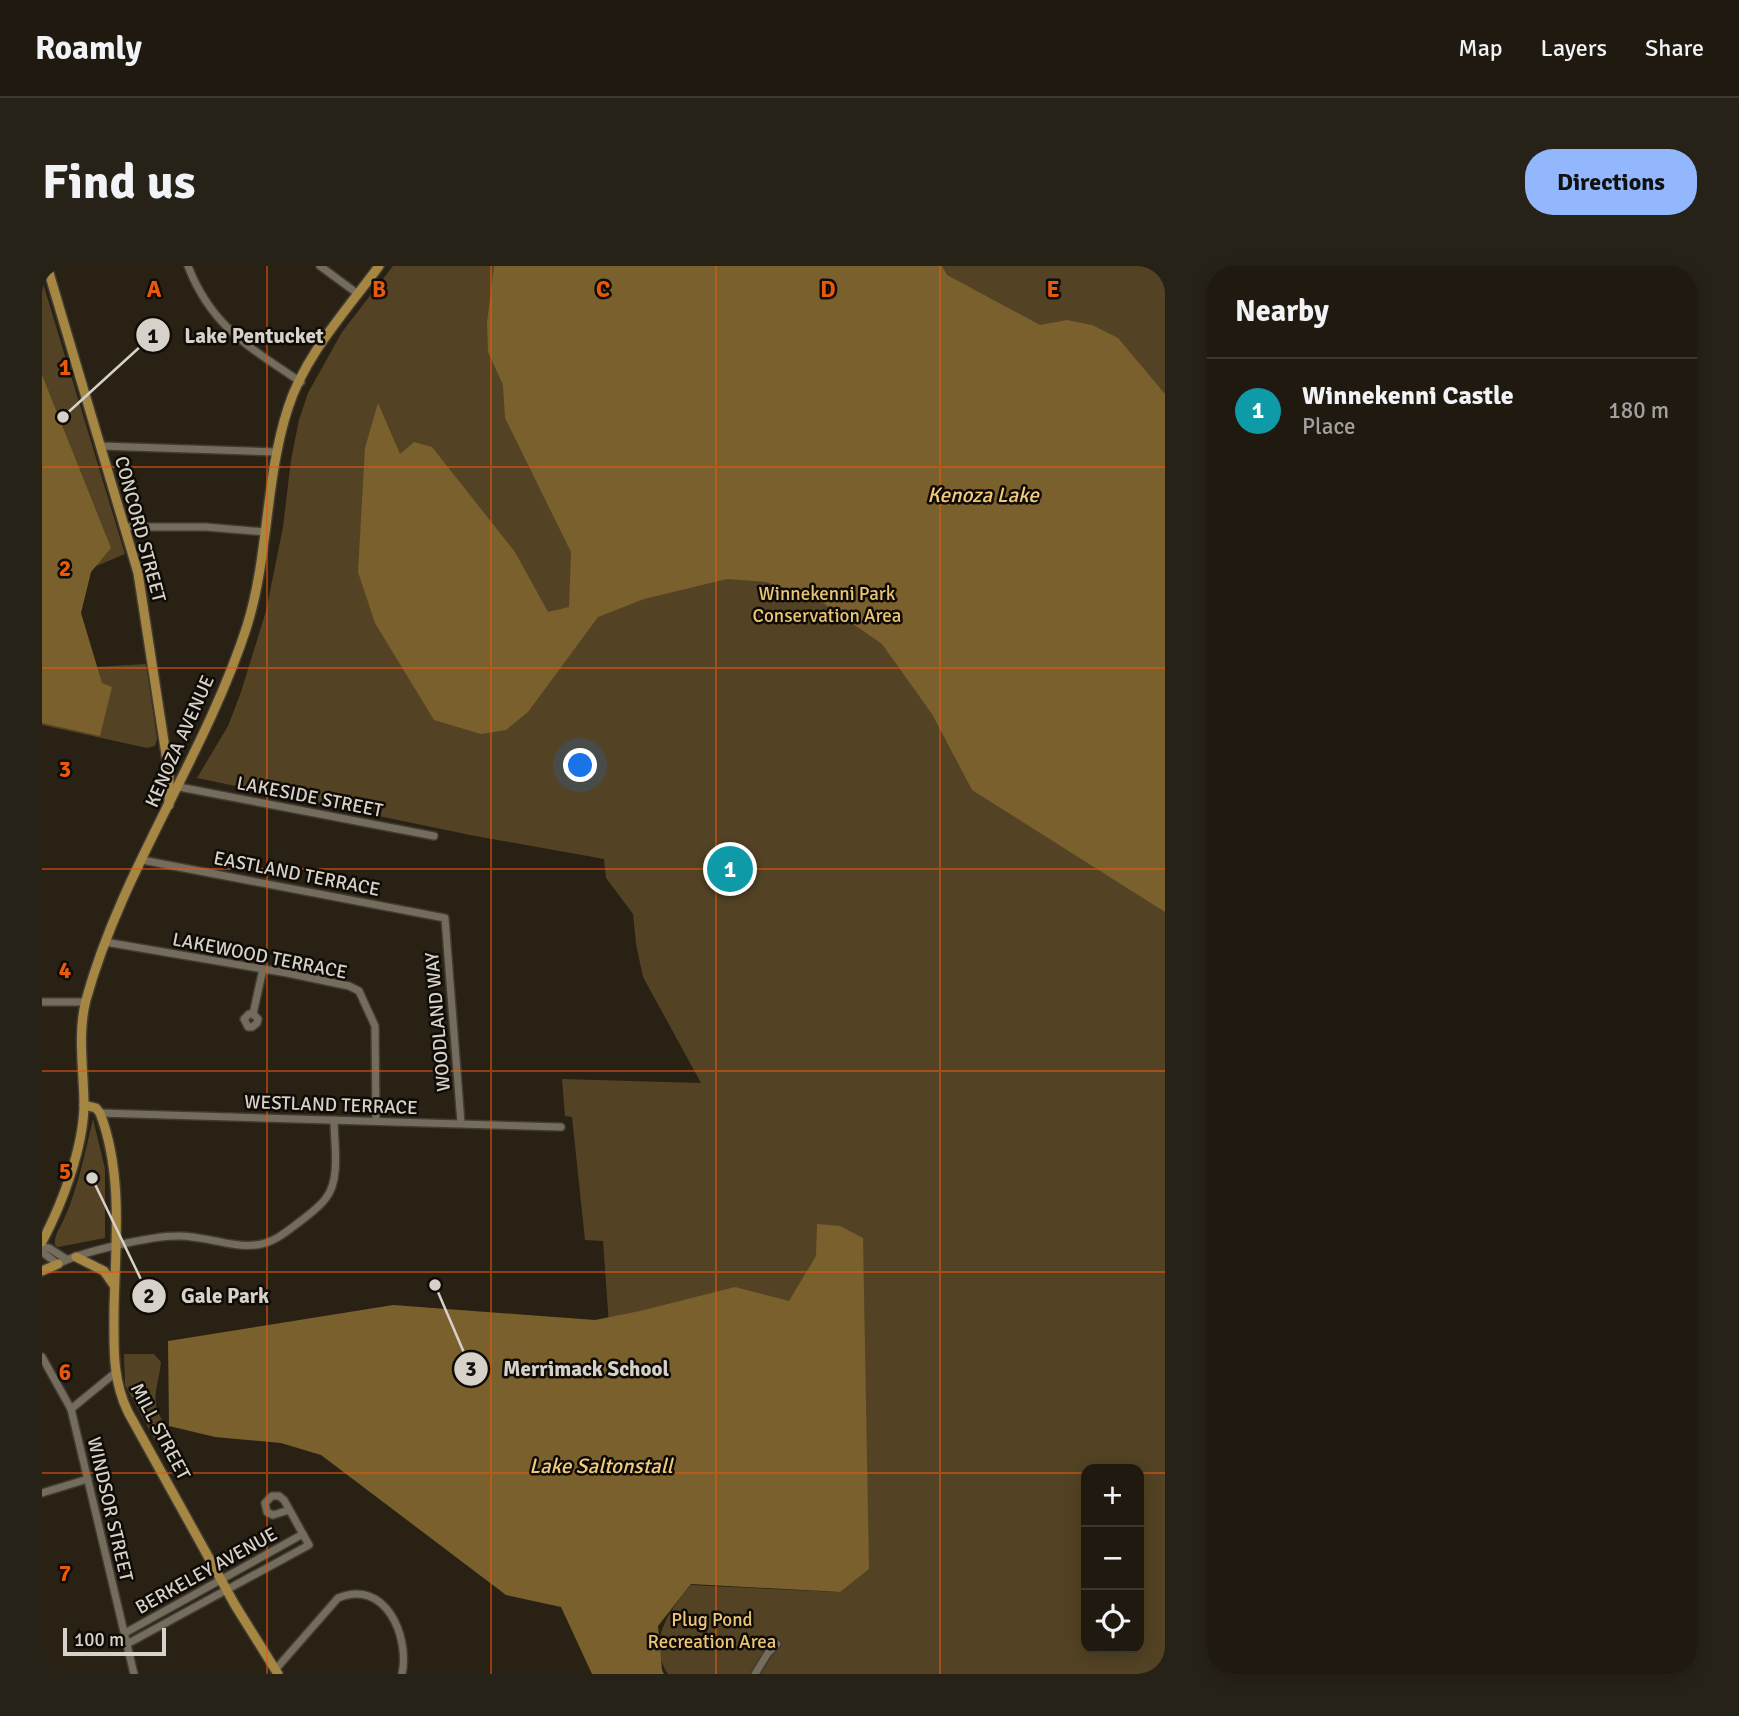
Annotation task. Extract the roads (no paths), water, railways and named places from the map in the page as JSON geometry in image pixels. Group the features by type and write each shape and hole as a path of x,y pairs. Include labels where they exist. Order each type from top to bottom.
{"main road":[{"name":"CONCORD STREET","path":"47,266 138,573 169,774 169,806"},
{"name":"KENOZA AVENUE","path":"42,1242 71,1172 84,1105 82,1035 86,1002 105,942 213,713 247,626 260,571 276,452 289,406 316,351 379,266"},
{"path":"84,1105 96,1108 100,1114"},
{"name":"MILL STREET","path":"100,1114 113,1157 117,1388 227,1590 276,1672"},
{"path":"42,1224 54,1217"},
{"path":"42,1270 67,1260 104,1271 114,1287"}],"street":[{"path":"188,266 212,313 237,337 301,382"},
{"path":"320,266 358,294"},
{"path":"101,446 276,452"},
{"path":"125,527 206,527 266,532"},
{"name":"LAKESIDE STREET","path":"179,787 434,836"},
{"name":"EASTLAND TERRACE","path":"142,860 445,918"},
{"name":"WOODLAND WAY","path":"445,918 461,1123"},
{"name":"LAKEWOOD TERRACE","path":"105,942 262,969 348,986 359,992 375,1026 376,1121"},
{"path":"253,1014 262,969"},
{"path":"42,1002 86,1002"},
{"name":"WESTLAND TERRACE","path":"100,1114 561,1127"},
{"path":"42,1250 67,1260 115,1246 176,1236 258,1245 281,1236 319,1206 331,1189 335,1160 334,1120"},
{"name":"WINDSOR STREET","path":"42,1357 71,1409 134,1674"},
{"path":"71,1409 115,1373"},
{"path":"42,1493 88,1479"},
{"name":"BERKELEY AVENUE","path":"127,1644 309,1545 289,1510"},
{"name":"BERKELEY AVENUE","path":"125,1633 303,1534"},
{"path":"276,1672 338,1598 348,1594 372,1598 384,1605 394,1619 404,1648 402,1674"},
{"path":"755,1674 777,1644"}],"water":[{"name":"Kenoza Lake","path":"494,266 942,266 947,275 1040,325 1067,320 1092,325 1118,338 1165,394 1165,912 972,790 932,714 882,644 820,601 766,582 727,579 644,599 598,617 528,712 506,730 481,734 434,720 375,623 358,572 365,448 378,403 400,454 414,442 432,447 515,552 548,612 569,607 571,552 505,418 503,385 488,352 487,323"},
{"path":"42,375 111,548 91,572 81,613 102,683 112,687 100,736 42,723"},
{"name":"Lake Saltonstall","path":"817,1224 840,1226 863,1238 869,1569 840,1592 691,1584 658,1626 664,1674 592,1674 561,1607 506,1595 321,1455 281,1443 215,1437 169,1426 168,1341 393,1305 595,1320 735,1287 789,1301 816,1256"}],"place":[{"name":"Lake Pentucket","path":"63,417"},
{"name":"Winnekenni Castle","path":"730,869"},
{"name":"Gale Park","path":"92,1178"},
{"name":"Merrimack School","path":"435,1285"}],"park label":[{"name":"Winnekenni Park Conservation Area","path":"827,604"},
{"name":"Plug Pond Recreation Area","path":"712,1630"}]}
